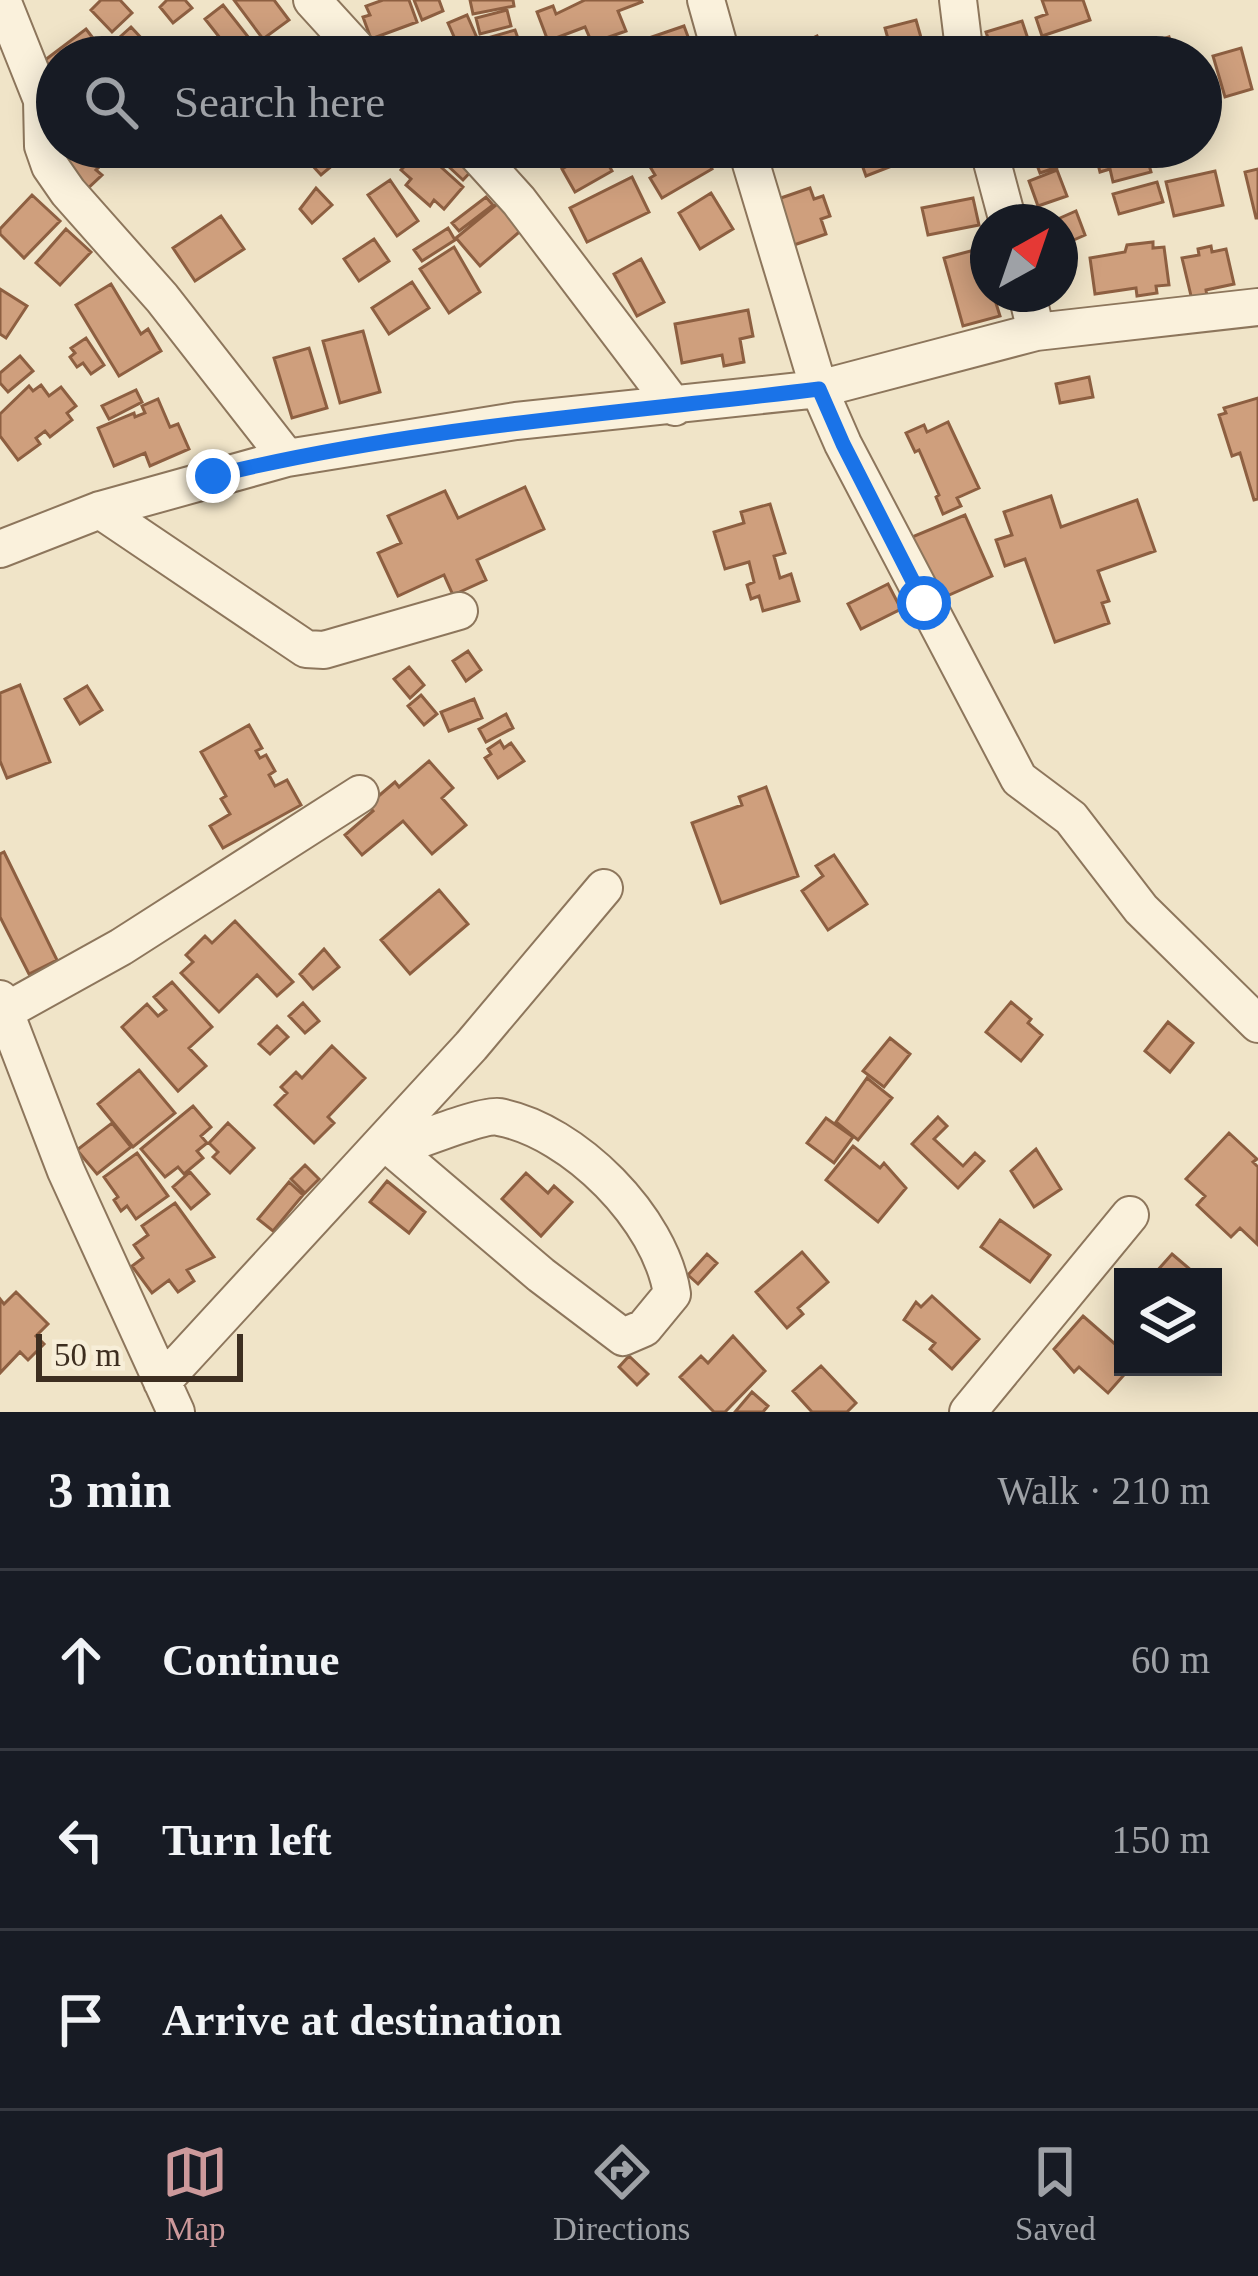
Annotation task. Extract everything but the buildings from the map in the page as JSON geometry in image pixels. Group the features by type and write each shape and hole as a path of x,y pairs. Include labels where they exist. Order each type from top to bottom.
{"street":[{"path":"2,0 36,85"},
{"path":"312,0 345,36"},
{"path":"706,0 716,36"},
{"path":"958,0 961,36"},
{"path":"51,168 162,298 287,458"},
{"path":"489,168 675,407"},
{"path":"752,168 819,389 843,444 1019,778 1071,818 1141,909 1258,1024"},
{"path":"994,168 1003,204"},
{"path":"0,549 100,510 287,458 516,421 819,389 1036,332 1258,307"},
{"path":"1031,312 1036,332"},
{"path":"100,510 306,650 325,650 459,610"},
{"path":"360,794 121,947 2,1006 66,1171 170,1397 604,888"},
{"path":"495,1116 557,1138 602,1175 654,1239 669,1269 672,1294 644,1328 623,1337 388,1145 495,1116"},
{"path":"968,1412 1130,1215"}],"route":[{"path":"213,476 376,441 819,389 924,603"}]}
